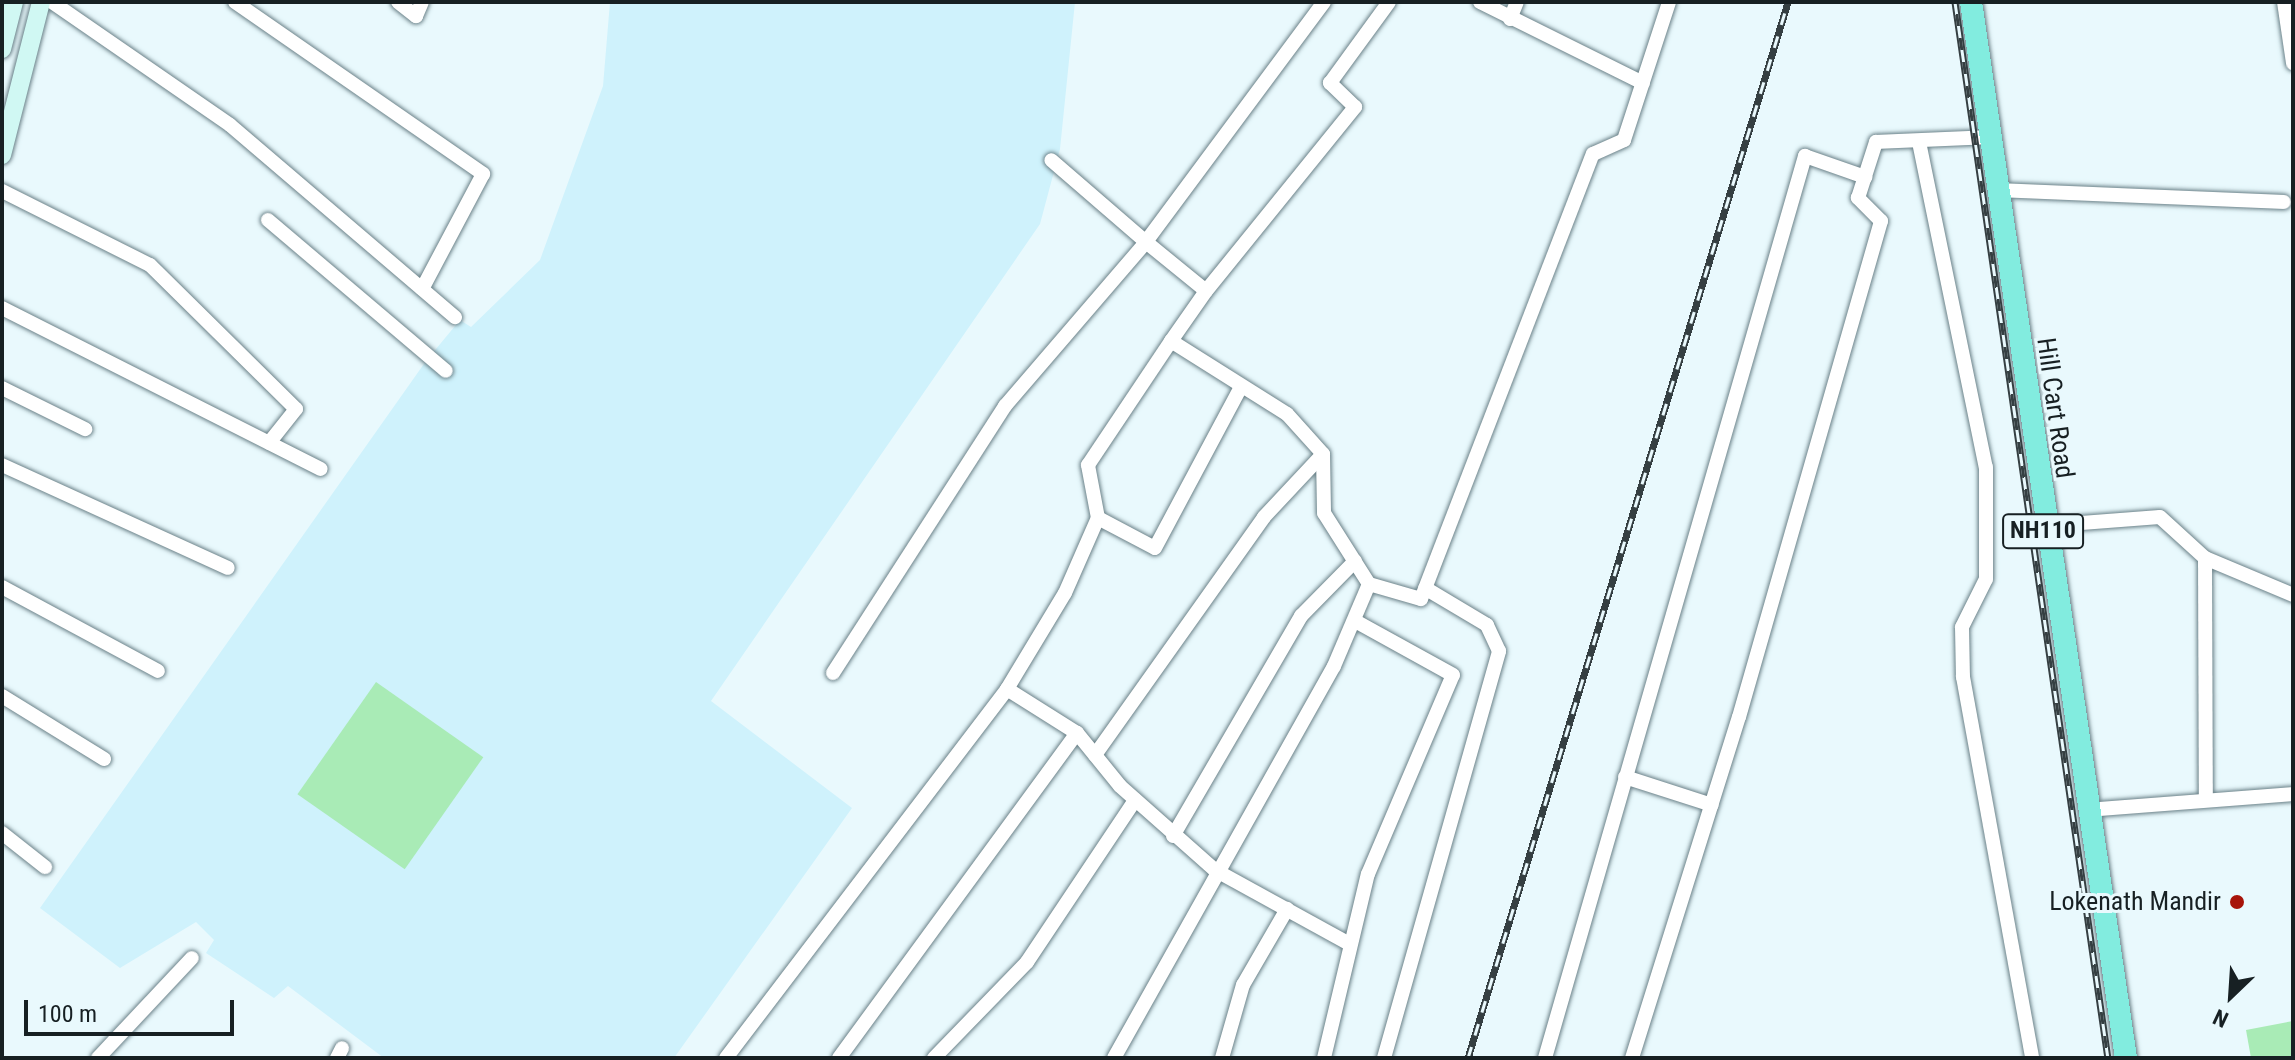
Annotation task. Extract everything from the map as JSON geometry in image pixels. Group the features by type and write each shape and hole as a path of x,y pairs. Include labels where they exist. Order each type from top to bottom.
{"highway":[{"name":"Hill Cart Road","path":"1971,2 2042,526 2126,1058"}],"main road":[{"path":"2,49 14,2"},
{"path":"2,155 41,2"}],"street":[{"path":"52,2 230,125 455,317"},
{"path":"235,2 483,174 422,289"},
{"path":"398,2 416,16 422,2"},
{"path":"833,673 1005,406 1146,242 1324,2"},
{"path":"726,1058 1007,689 1065,593 1098,518 1088,465 1206,291 1355,107 1330,83 1389,2"},
{"path":"1480,2 1643,83"},
{"path":"1510,19 1517,2"},
{"path":"1171,341 1287,414 1323,454 1324,513 1369,584 1421,599 1593,154 1624,140 1669,2"},
{"path":"2284,2 2293,63"},
{"path":"1632,1058 1712,805 1881,221 1858,198 1876,142 1991,137"},
{"path":"1919,142 1986,467 1986,579 1962,627 1963,677 2032,1058"},
{"path":"1545,1058 1805,156 1865,177"},
{"path":"1051,160 1206,291"},
{"path":"1998,190 2284,202"},
{"path":"2,191 150,265 296,409 269,443"},
{"path":"268,220 446,371"},
{"path":"2,308 321,469"},
{"path":"1098,518 1155,548 1241,387"},
{"path":"2,388 85,429"},
{"path":"1095,755 1264,517 1323,454"},
{"path":"2,465 228,568"},
{"path":"2042,526 2160,517 2205,558 2292,593"},
{"path":"2205,558 2206,799"},
{"path":"1173,836 1301,616 1355,561"},
{"path":"1114,1058 1355,621 1369,584"},
{"path":"2,587 158,671"},
{"path":"1384,1058 1499,651 1487,625 1425,588"},
{"path":"1324,1058 1348,943 1368,874 1453,675 1355,621"},
{"path":"1007,689 1077,733 1135,800 1215,870 1348,943"},
{"path":"2,696 104,759"},
{"path":"839,1058 1077,733"},
{"path":"1625,777 1712,805"},
{"path":"2087,810 2293,794"},
{"path":"934,1058 1027,962 1135,800"},
{"path":"2,833 45,867"},
{"path":"1222,1058 1243,985 1287,909"},
{"path":"98,1058 192,958"}],"shaded area":[{"path":"610,2 1075,2 1060,149 1040,224 711,701 852,808 674,1058 384,1058 288,986 274,998 206,953 214,940 196,922 120,968 40,908 426,361 460,320 471,327 540,260 603,86"}],"green space":[{"path":"376,682 483,757 405,869 297,794"},
{"path":"2293,1021 2293,1058 2251,1058 2246,1030"}],"railway":[{"path":"1468,1058 1788,2"},
{"path":"1955,2 2108,1058"}],"place":[{"name":"Lokenath Mandir","path":"2237,902"}]}
